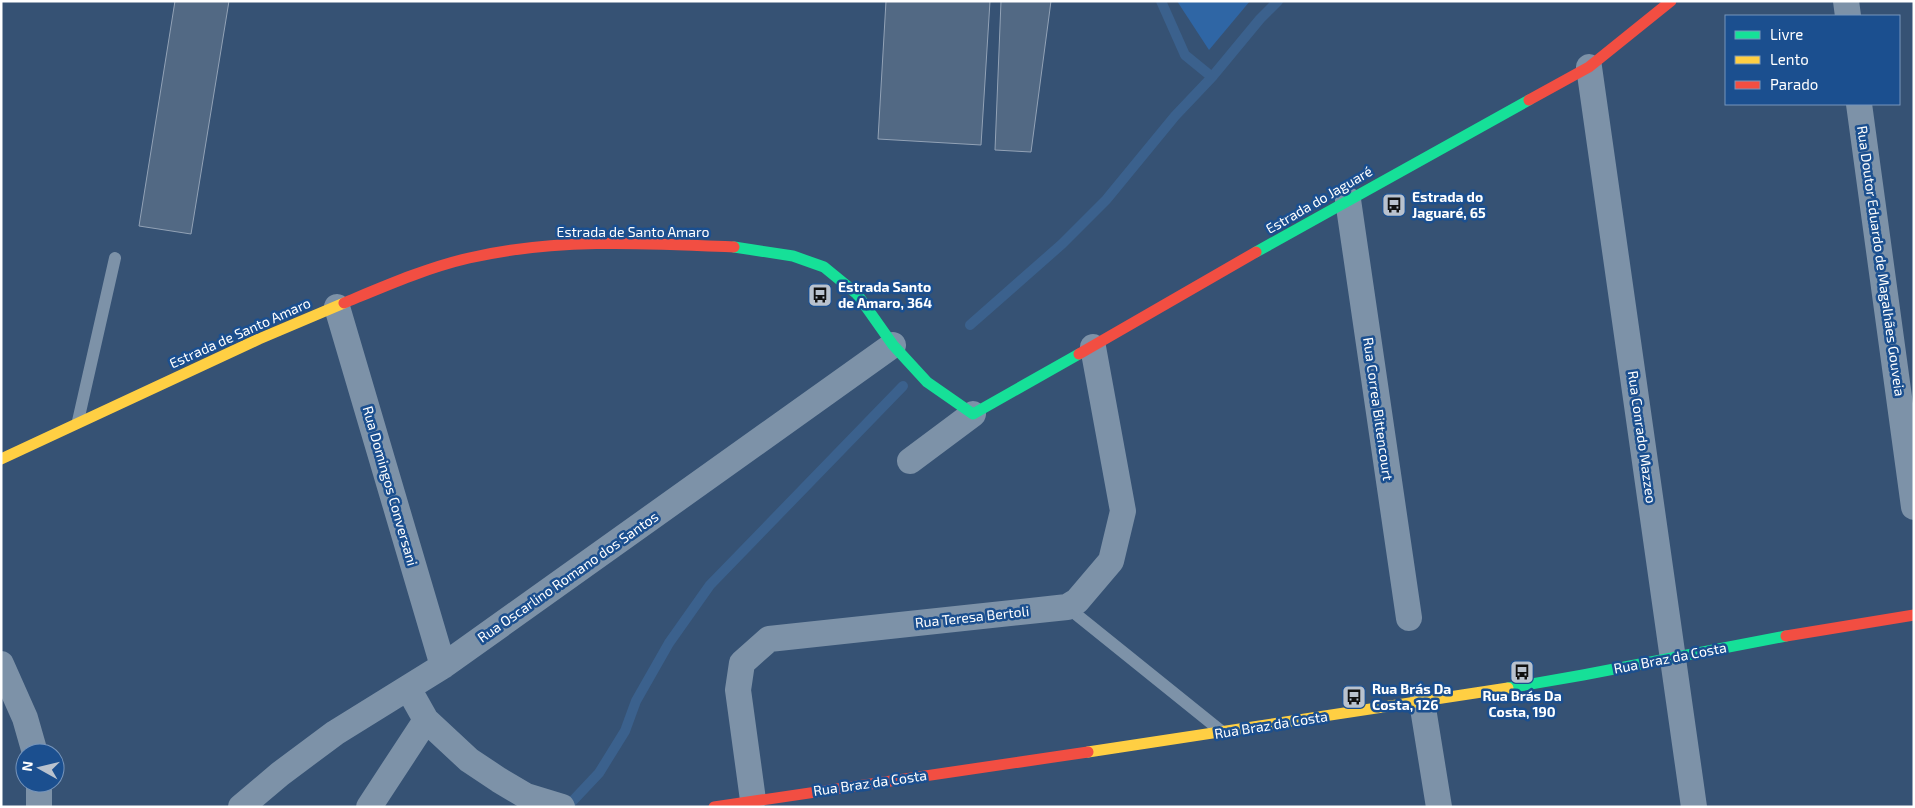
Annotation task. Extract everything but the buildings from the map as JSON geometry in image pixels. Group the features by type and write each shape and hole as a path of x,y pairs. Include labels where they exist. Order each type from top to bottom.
{"street":[{"name":"Estrada do Jaguaré","path":"973,414 1348,200 1589,67 1671,1"},
{"path":"1846,1 1848,15"},
{"name":"Rua Conrado Mazzeo","path":"1589,67 1694,807"},
{"name":"Rua Doutor Eduardo de Magalhães Gouveia","path":"1859,105 1914,507"},
{"name":"Rua Correa Bittencourt","path":"1348,200 1409,618"},
{"name":"Estrada de Santo Amaro","path":"1,459 259,339 423,271 469,258 510,250 581,244 734,247 793,256 824,267 857,294 893,345 927,382 973,414"},
{"name":"Rua Domingos Conversani","path":"336,307 443,666"},
{"name":"Rua Oscarlino Romano dos Santos","path":"241,807 280,774 335,733 443,666 893,345"},
{"path":"1066,607 1077,601 1111,561 1123,511 1092,347"},
{"path":"910,461 973,414"},
{"name":"Rua Teresa Bertoli","path":"753,800 738,690 742,663 770,639 1066,607"},
{"name":"Rua Braz da Costa","path":"714,807 1422,702 1583,675 1772,638 1914,615"},
{"path":"1,664 25,718 32,743"},
{"path":"408,688 426,720 469,760 526,796 554,804"},
{"path":"1422,702 1439,807"},
{"path":"370,807 426,720"},
{"path":"39,793 39,807"}],"lane":[{"path":"78,423 115,258"},
{"path":"1066,607 1223,733"}],"shaded area":[{"path":"1177,1 1250,1 1209,50"}],"waterway":[{"path":"1161,1 1185,55 1212,77"},
{"path":"970,325 1062,244 1106,200 1175,116 1212,77 1260,19 1278,1"},
{"path":"567,807 599,773 625,731 636,701 669,643 710,585 903,386"}],"traffic: fast":[{"path":"1256,252 1529,100"},
{"path":"734,247 793,256 824,267 857,294 893,345 927,382 973,414 1079,354"},
{"path":"1508,688 1786,636"}],"traffic: slow":[{"path":"1,459 259,339 344,303"},
{"path":"1088,752 1508,688"}],"traffic: jam":[{"path":"1529,100 1589,67 1671,1"},
{"path":"344,303 437,267 469,258 534,247 634,243 734,247"},
{"path":"1079,354 1256,252"},
{"path":"1786,636 1914,615"},
{"path":"714,807 1088,752"}],"place":[{"name":"Estrada do Jaguaré, 65","path":"1394,205"},
{"name":"Estrada Santo de Amaro, 364","path":"820,295"},
{"name":"Rua Brás Da Costa, 190","path":"1522,672"},
{"name":"Rua Brás Da Costa, 126","path":"1354,697"}]}
